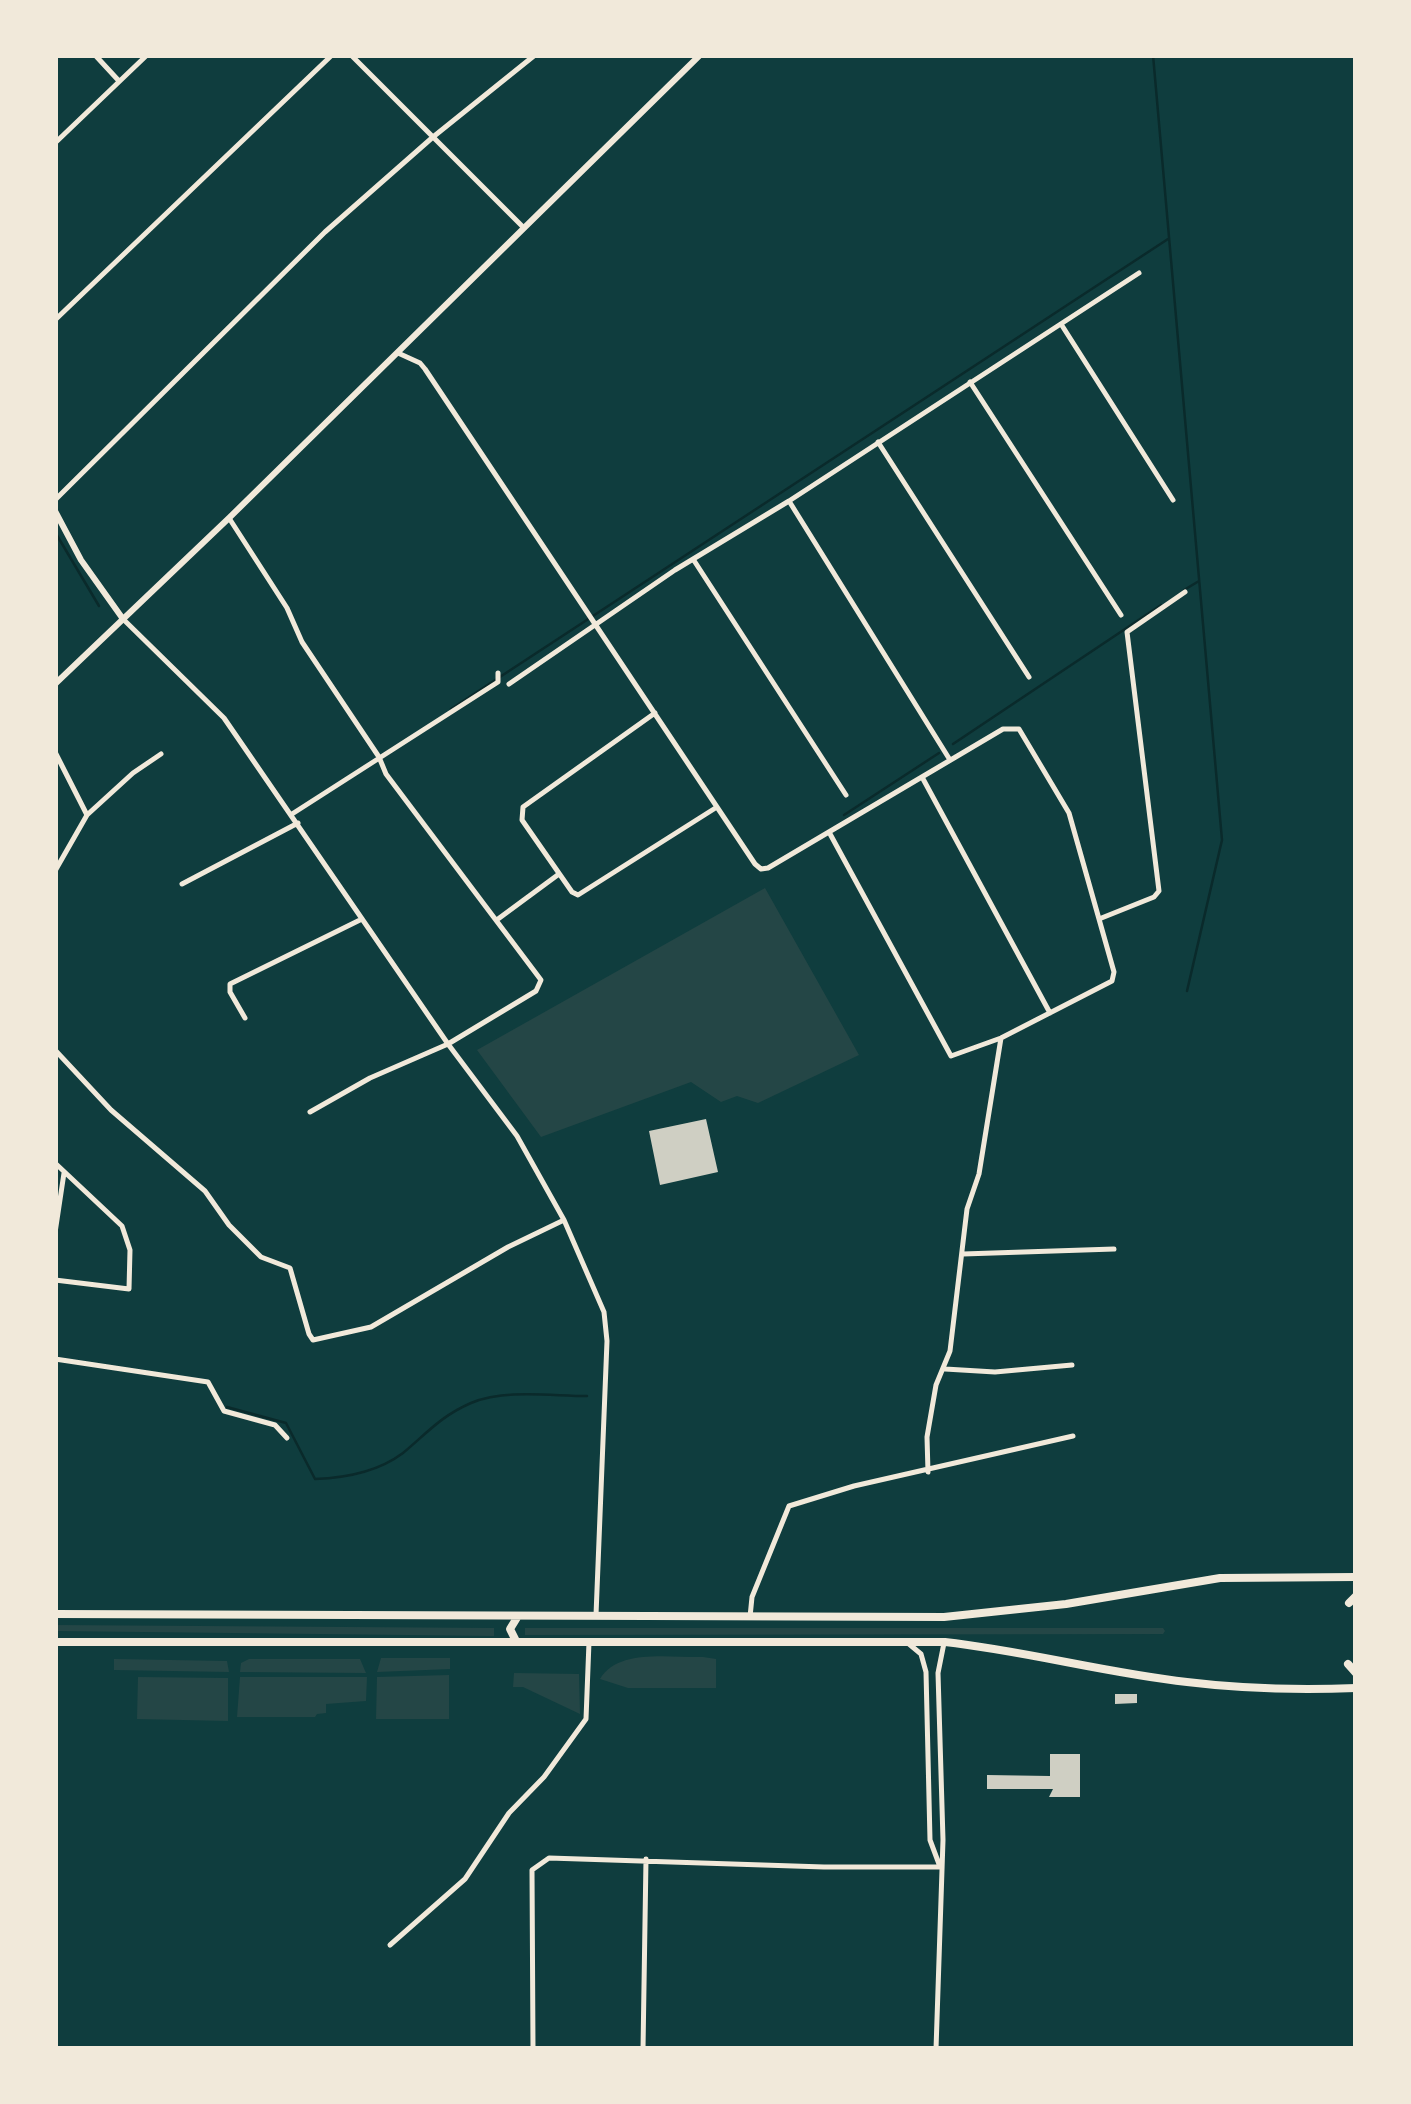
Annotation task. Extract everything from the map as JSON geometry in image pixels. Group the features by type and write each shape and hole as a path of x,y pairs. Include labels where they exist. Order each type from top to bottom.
{"highway":[{"path":"55,1614 944,1617 1066,1604 1220,1578 1356,1577"},
{"path":"517,1642 510,1629 518,1616"},
{"path":"55,1642 945,1642 1015,1650 1184,1682 1356,1688"},
{"path":"1348,1664 1356,1672"}],"street":[{"path":"95,55 119,81"},
{"path":"55,143 147,55"},
{"path":"55,320 332,55"},
{"path":"351,55 522,226"},
{"path":"55,500 325,232 433,137 535,55"},
{"path":"55,684 700,55"},
{"path":"509,684 693,559 1139,273"},
{"path":"1061,324 1173,500"},
{"path":"398,353 425,369 761,869 1003,729 1019,729 1070,814 1114,972 1112,980 1001,1038 956,1056 946,1052 829,832"},
{"path":"970,382 1121,615"},
{"path":"878,442 1030,676"},
{"path":"789,501 950,760"},
{"path":"55,511 82,560 123,619 224,718 448,1044 516,1136 564,1220 604,1312 607,1341 596,1616"},
{"path":"229,518 288,608 302,642 379,757 386,774 541,980 540,986 448,1044 370,1078 310,1112"},
{"path":"693,559 846,795"},
{"path":"1099,919 1160,891 1127,632 1185,592"},
{"path":"292,814 498,682 498,673"},
{"path":"655,713 523,807 522,820 572,892 584,893 717,807"},
{"path":"55,752 87,815"},
{"path":"55,871 87,815 134,772 161,754"},
{"path":"922,777 1050,1014"},
{"path":"182,884 298,823"},
{"path":"498,920 560,874"},
{"path":"245,1018 230,992 230,984 362,919"},
{"path":"928,1472 927,1438 936,1385 950,1351 968,1208 979,1174 1001,1038"},
{"path":"55,1050 110,1110 205,1190 229,1225 261,1257 290,1268 313,1340 372,1327 564,1220"},
{"path":"55,1164 122,1226 130,1250 129,1289 55,1280"},
{"path":"55,1233 64,1172"},
{"path":"963,1254 1114,1249"},
{"path":"55,1359 208,1382 224,1412 276,1425 287,1438"},
{"path":"945,1369 995,1372 1072,1366"},
{"path":"750,1616 752,1597 789,1506 854,1486 1072,1436"},
{"path":"902,1641 914,1646 925,1662 930,1840 940,1866"},
{"path":"390,1945 465,1878 510,1813 544,1777 586,1720 589,1642"},
{"path":"936,2049 942,1840 938,1673 945,1642"},
{"path":"533,2049 532,1870 549,1858 824,1867 940,1866"},
{"path":"643,2049 646,1859"}],"shaded area":[{"path":"765,888 859,1055 758,1103 737,1096 721,1102 691,1082 541,1137 477,1050"},
{"path":"55,1625 494,1628 494,1636 55,1631"},
{"path":"525,1628 1163,1628 1165,1631 525,1635"},
{"path":"381,1658 450,1658 450,1669 377,1672"},
{"path":"114,1659 227,1661 229,1672 114,1670"},
{"path":"249,1659 360,1659 366,1673 240,1672 241,1663"},
{"path":"632,1659 716,1659 716,1688 628,1688 600,1679 608,1669"},
{"path":"514,1673 579,1674 580,1714 523,1687 513,1687"},
{"path":"449,1675 449,1719 376,1719 377,1677"},
{"path":"138,1677 228,1678 228,1721 137,1719"},
{"path":"240,1677 367,1677 366,1701 326,1704 326,1713 315,1717 237,1717"}],"building":[{"path":"706,1119 718,1172 660,1185 649,1131"},
{"path":"1115,1694 1137,1694 1137,1703 1115,1704"},
{"path":"1050,1754 1080,1754 1080,1797 1049,1797 1053,1789 987,1789 987,1775 1050,1776"}],"waterway":[{"path":"1153,55 1222,840 1187,991"},
{"path":"451,709 1168,239"},
{"path":"55,532 99,606"},
{"path":"1184,590 1199,581"},
{"path":"953,744 1161,605"},
{"path":"844,815 939,753"},
{"path":"227,1407 286,1423 315,1479 350,1475 383,1465 451,1413 484,1399 513,1395 587,1396"}]}
